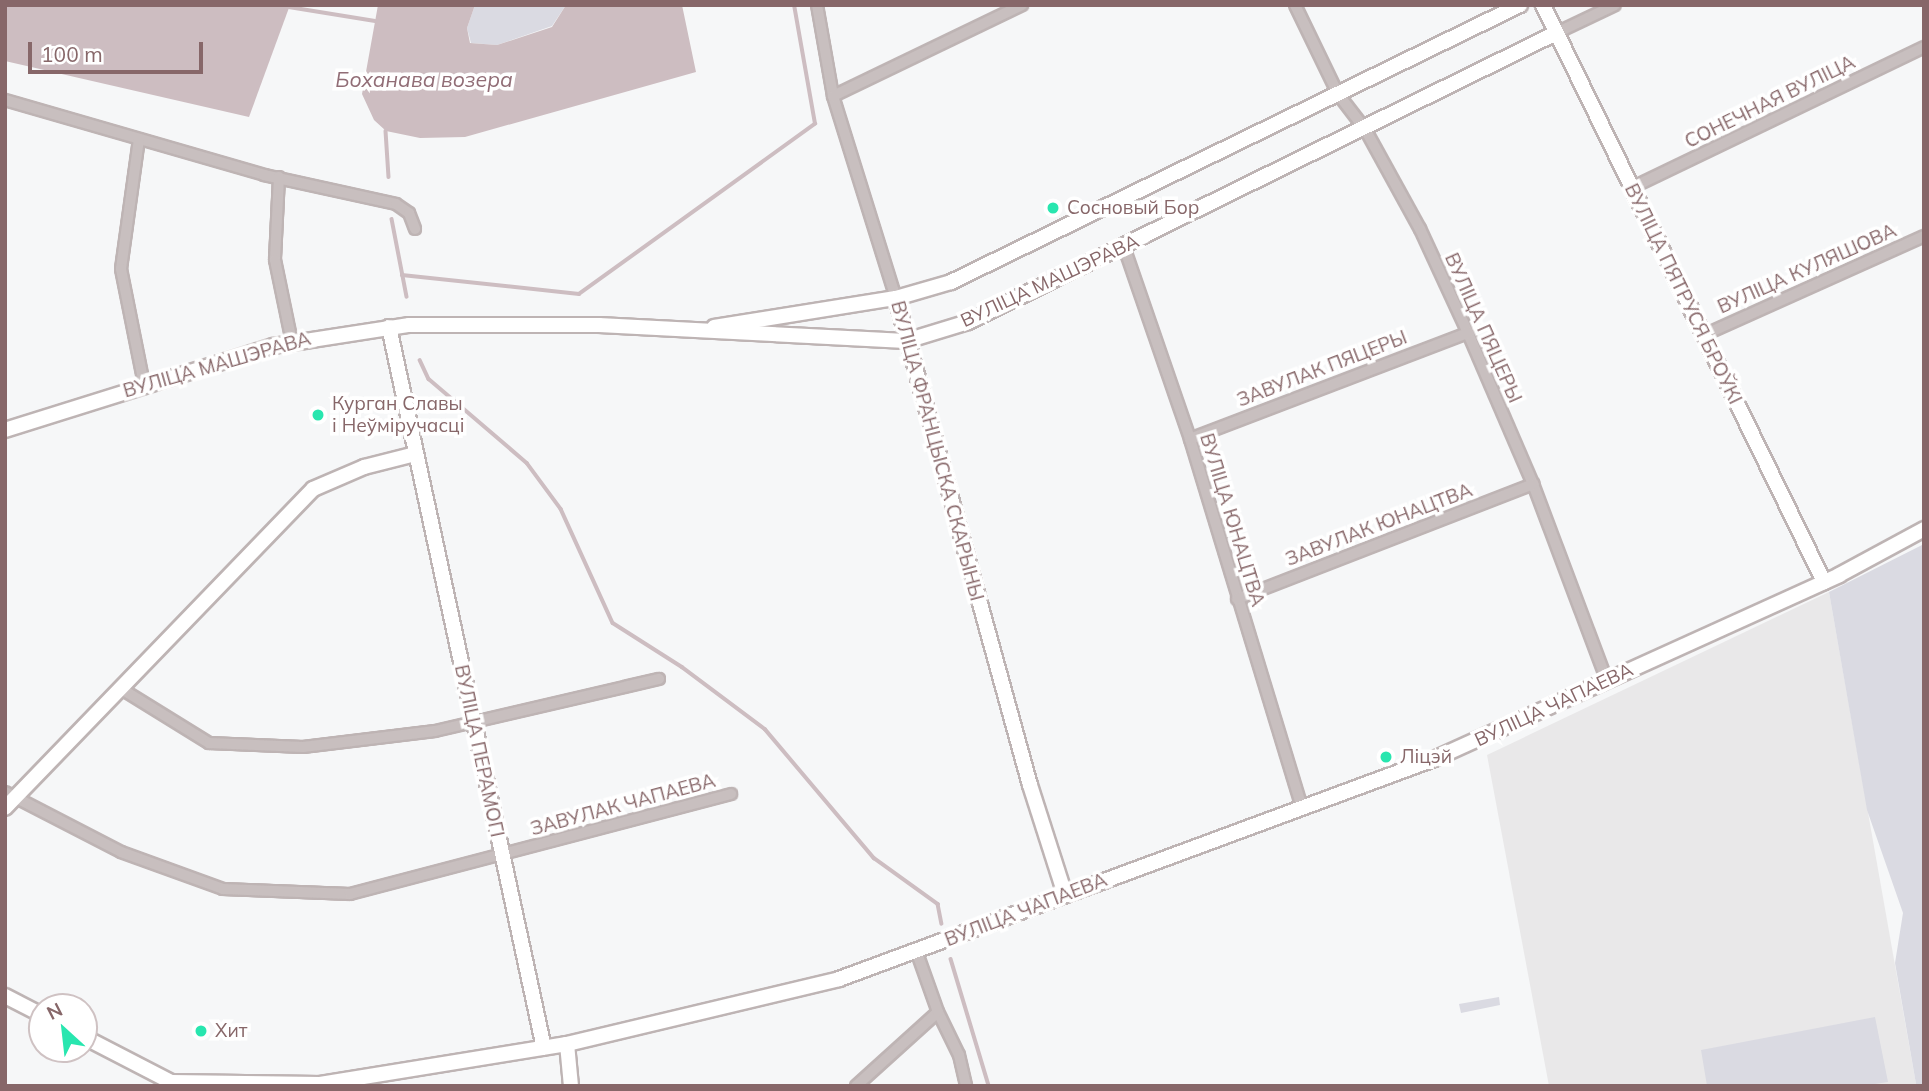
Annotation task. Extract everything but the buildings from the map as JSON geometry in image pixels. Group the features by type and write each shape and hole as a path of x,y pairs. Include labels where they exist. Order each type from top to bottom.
{"street":[{"name":"ВУЛІЦА ФРАНЦЫСКА СКАРЫНЫ","path":"817,5 833,96 896,298 1065,895"},
{"path":"833,96 1022,5"},
{"name":"ВУЛІЦА ПЯЦЕРЫ","path":"1295,5 1338,94 1365,129 1420,229 1533,484 1607,681"},
{"name":"ВУЛІЦА МАШЭРАВА","path":"685,331 896,298 951,282 1520,5"},
{"name":"ВУЛІЦА ПЯТРУСЯ БРОЎКІ","path":"1543,5 1824,582"},
{"name":"ВУЛІЦА МАШЭРАВА","path":"5,430 144,384 292,342 389,327 488,323 906,341 968,322 1615,5"},
{"name":"СОНЕЧНАЯ ВУЛІЦА","path":"1631,188 1924,47"},
{"path":"5,100 279,177 396,204 409,214 415,229"},
{"path":"139,139 121,269 144,384"},
{"path":"279,177 275,260 292,342"},
{"name":"ВУЛІЦА КУЛЯШОВА","path":"1704,335 1924,236"},
{"name":"ВУЛІЦА ЮНАЦТВА","path":"1124,247 1190,439 1301,805"},
{"name":"ВУЛІЦА ПЕРАМОГІ","path":"389,327 544,1048"},
{"name":"ЗАВУЛАК ПЯЦЕРЫ","path":"1190,439 1468,333"},
{"path":"9,799 313,489 364,467 415,454"},
{"name":"ЗАВУЛАК ЮНАЦТВА","path":"1237,599 1533,484"},
{"name":"ВУЛІЦА ЧАПАЕВА","path":"98,1044 172,1084 320,1084 566,1044 765,998 917,953 1301,805 1434,759 1824,582 1924,529"},
{"path":"120,688 209,743 334,746 473,723 659,678"},
{"name":"ЗАВУЛАК ЧАПАЕВА","path":"9,799 121,852 223,889 350,894 731,794"},
{"path":"917,953 938,1012 959,1055 966,1086"},
{"path":"5,996 28,1008"},
{"path":"856,1086 938,1012"},
{"path":"566,1044 571,1086"},
{"path":"156,1086 172,1084"}],"shaded area":[{"path":"475,5 566,5 552,26 497,45 471,43 467,28"},
{"path":"1924,544 1924,1086 1907,1086 1916,1084 1895,963 1903,913 1867,810 1829,592"},
{"path":"1829,592 1916,1084 1549,1086 1487,755"},
{"path":"1499,997 1500,1005 1461,1013 1459,1004"},
{"path":"1875,1017 1888,1082 1862,1086 1707,1086 1701,1050"}],"water":[{"path":"5,5 290,5 249,117 5,61"},
{"name":"Боханава возера","path":"378,5 475,5 467,28 470,43 497,45 552,27 566,5 682,5 696,72 465,137 420,138 386,131 374,120 362,94"}],"waterway":[{"path":"402,275 579,294 815,124 794,5"},
{"path":"289,7 375,21"},
{"path":"386,131 389,177"},
{"path":"392,219 407,297"},
{"path":"420,360 429,379 527,463 561,509 613,623 682,667 765,729 874,858 938,904 942,924"},
{"path":"951,959 989,1086"}],"place":[{"name":"Сосновый Бор","path":"1053,208"},
{"name":"Курган Славы і Неўміручасці","path":"318,415"},
{"name":"Ліцэй","path":"1386,757"},
{"name":"Хит","path":"201,1031"}]}
